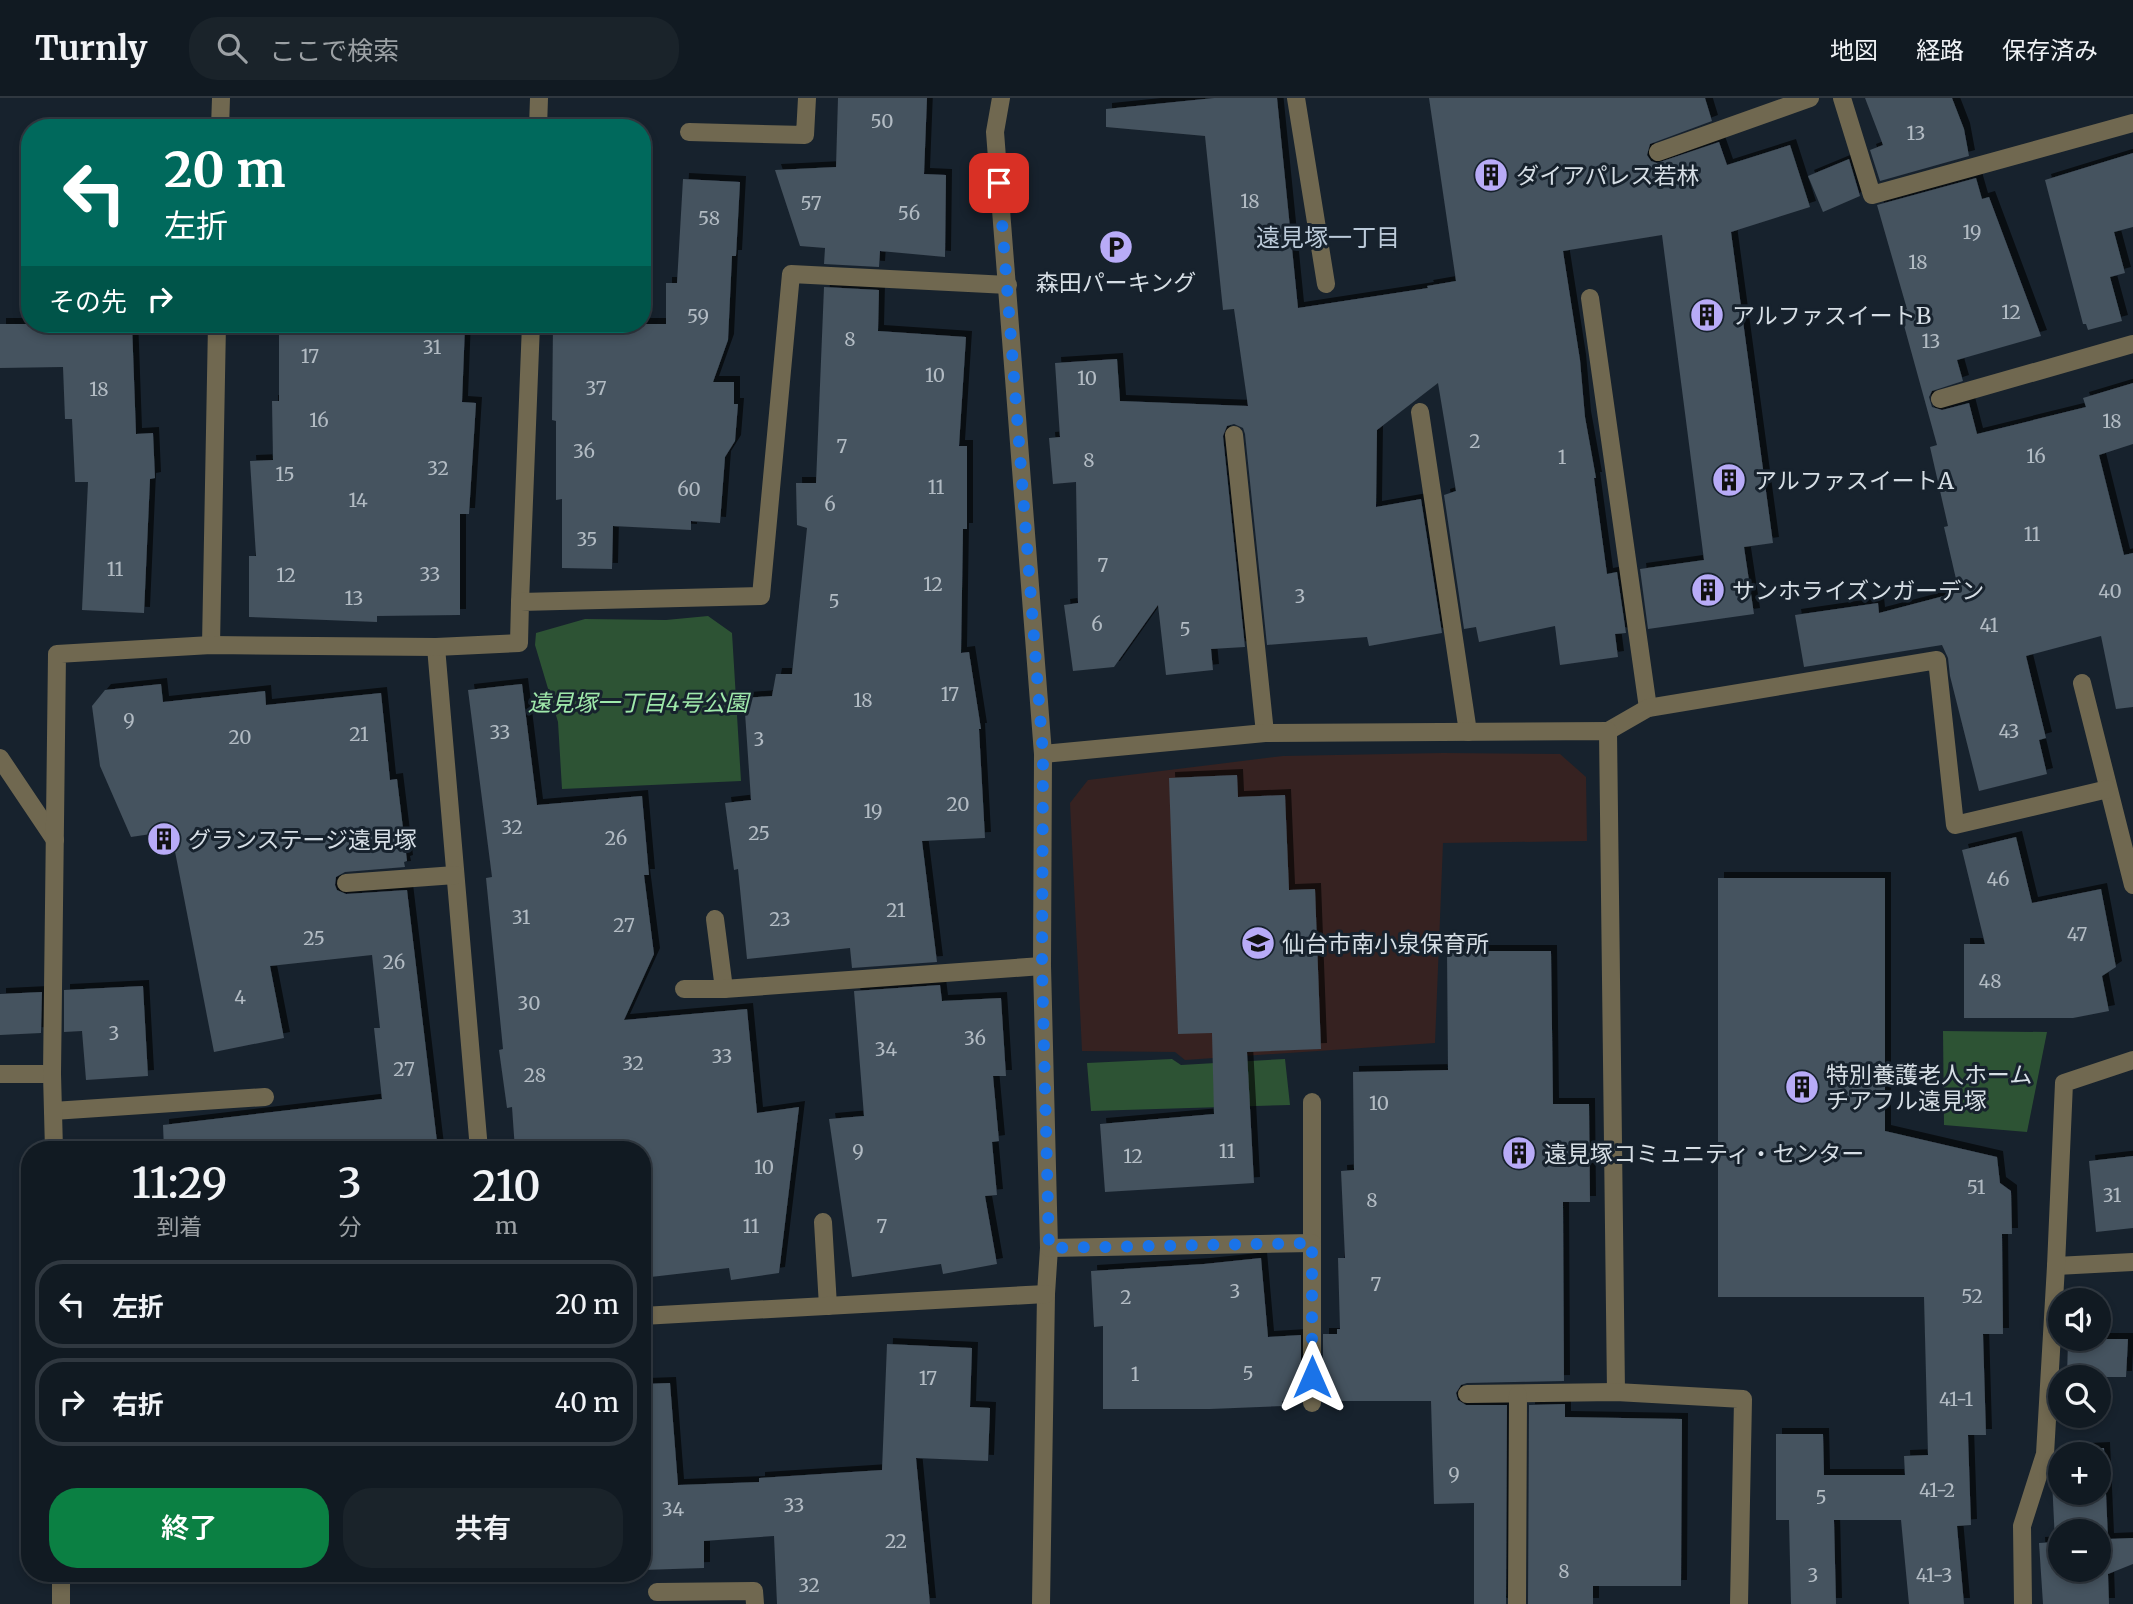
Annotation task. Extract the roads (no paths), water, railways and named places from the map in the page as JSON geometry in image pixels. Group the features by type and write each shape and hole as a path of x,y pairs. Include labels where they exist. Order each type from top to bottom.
{"street":[{"path":"220,119 221,98"},
{"path":"538,119 539,98"},
{"path":"689,132 805,135 807,98"},
{"path":"1001,98 995,132 1043,754 1042,966 1049,1248 1041,1604"},
{"path":"1296,98 1326,285"},
{"path":"1658,152 1810,98"},
{"path":"1842,98 1872,195 2133,123"},
{"path":"520,602 761,596 791,274 1008,285"},
{"path":"1590,298 1648,708"},
{"path":"211,645 217,333"},
{"path":"54,1141 52,1074 57,654 211,645 436,648 519,643 531,333"},
{"path":"1940,399 2133,344"},
{"path":"1420,412 1468,732"},
{"path":"1234,435 1265,733"},
{"path":"436,648 478,1141"},
{"path":"1043,754 1265,733 1608,731 1648,708 1937,660 1955,825 2108,789"},
{"path":"2082,683 2133,885"},
{"path":"1608,731 1616,1392"},
{"path":"0,758 55,840"},
{"path":"346,883 455,875"},
{"path":"715,919 724,989"},
{"path":"684,989 724,989 1042,966"},
{"path":"2024,1604 2022,1526 2045,1454 2064,1083 2133,1060"},
{"path":"0,1074 52,1074"},
{"path":"53,1111 265,1097"},
{"path":"1312,1102 1312,1404"},
{"path":"823,1222 828,1306"},
{"path":"1049,1248 1312,1243"},
{"path":"2056,1266 2133,1262"},
{"path":"651,1316 1046,1294"},
{"path":"1467,1394 1616,1392 1743,1399 1739,1604"},
{"path":"1517,1604 1518,1395"},
{"path":"61,1582 61,1604"},
{"path":"657,1592 754,1591 755,1604"}],"place":[{"name":"ダイアパレス若林","path":"1491,175"},
{"name":"森田パーキング","path":"1116,247"},
{"name":"アルファスイートB","path":"1707,315"},
{"name":"アルファスイートA","path":"1729,480"},
{"name":"サンホライズンガーデン","path":"1708,590"},
{"name":"グランステージ遠見塚","path":"164,839"},
{"name":"仙台市南小泉保育所","path":"1258,943"},
{"name":"特別養護老人ホーム チアフル遠見塚","path":"1802,1087"},
{"name":"遠見塚コミュニティ・センター","path":"1519,1153"}],"district":[{"name":"遠見塚一丁目","path":"1328,237"}],"park label":[{"name":"遠見塚一丁目4号公園","path":"638,702"}]}
